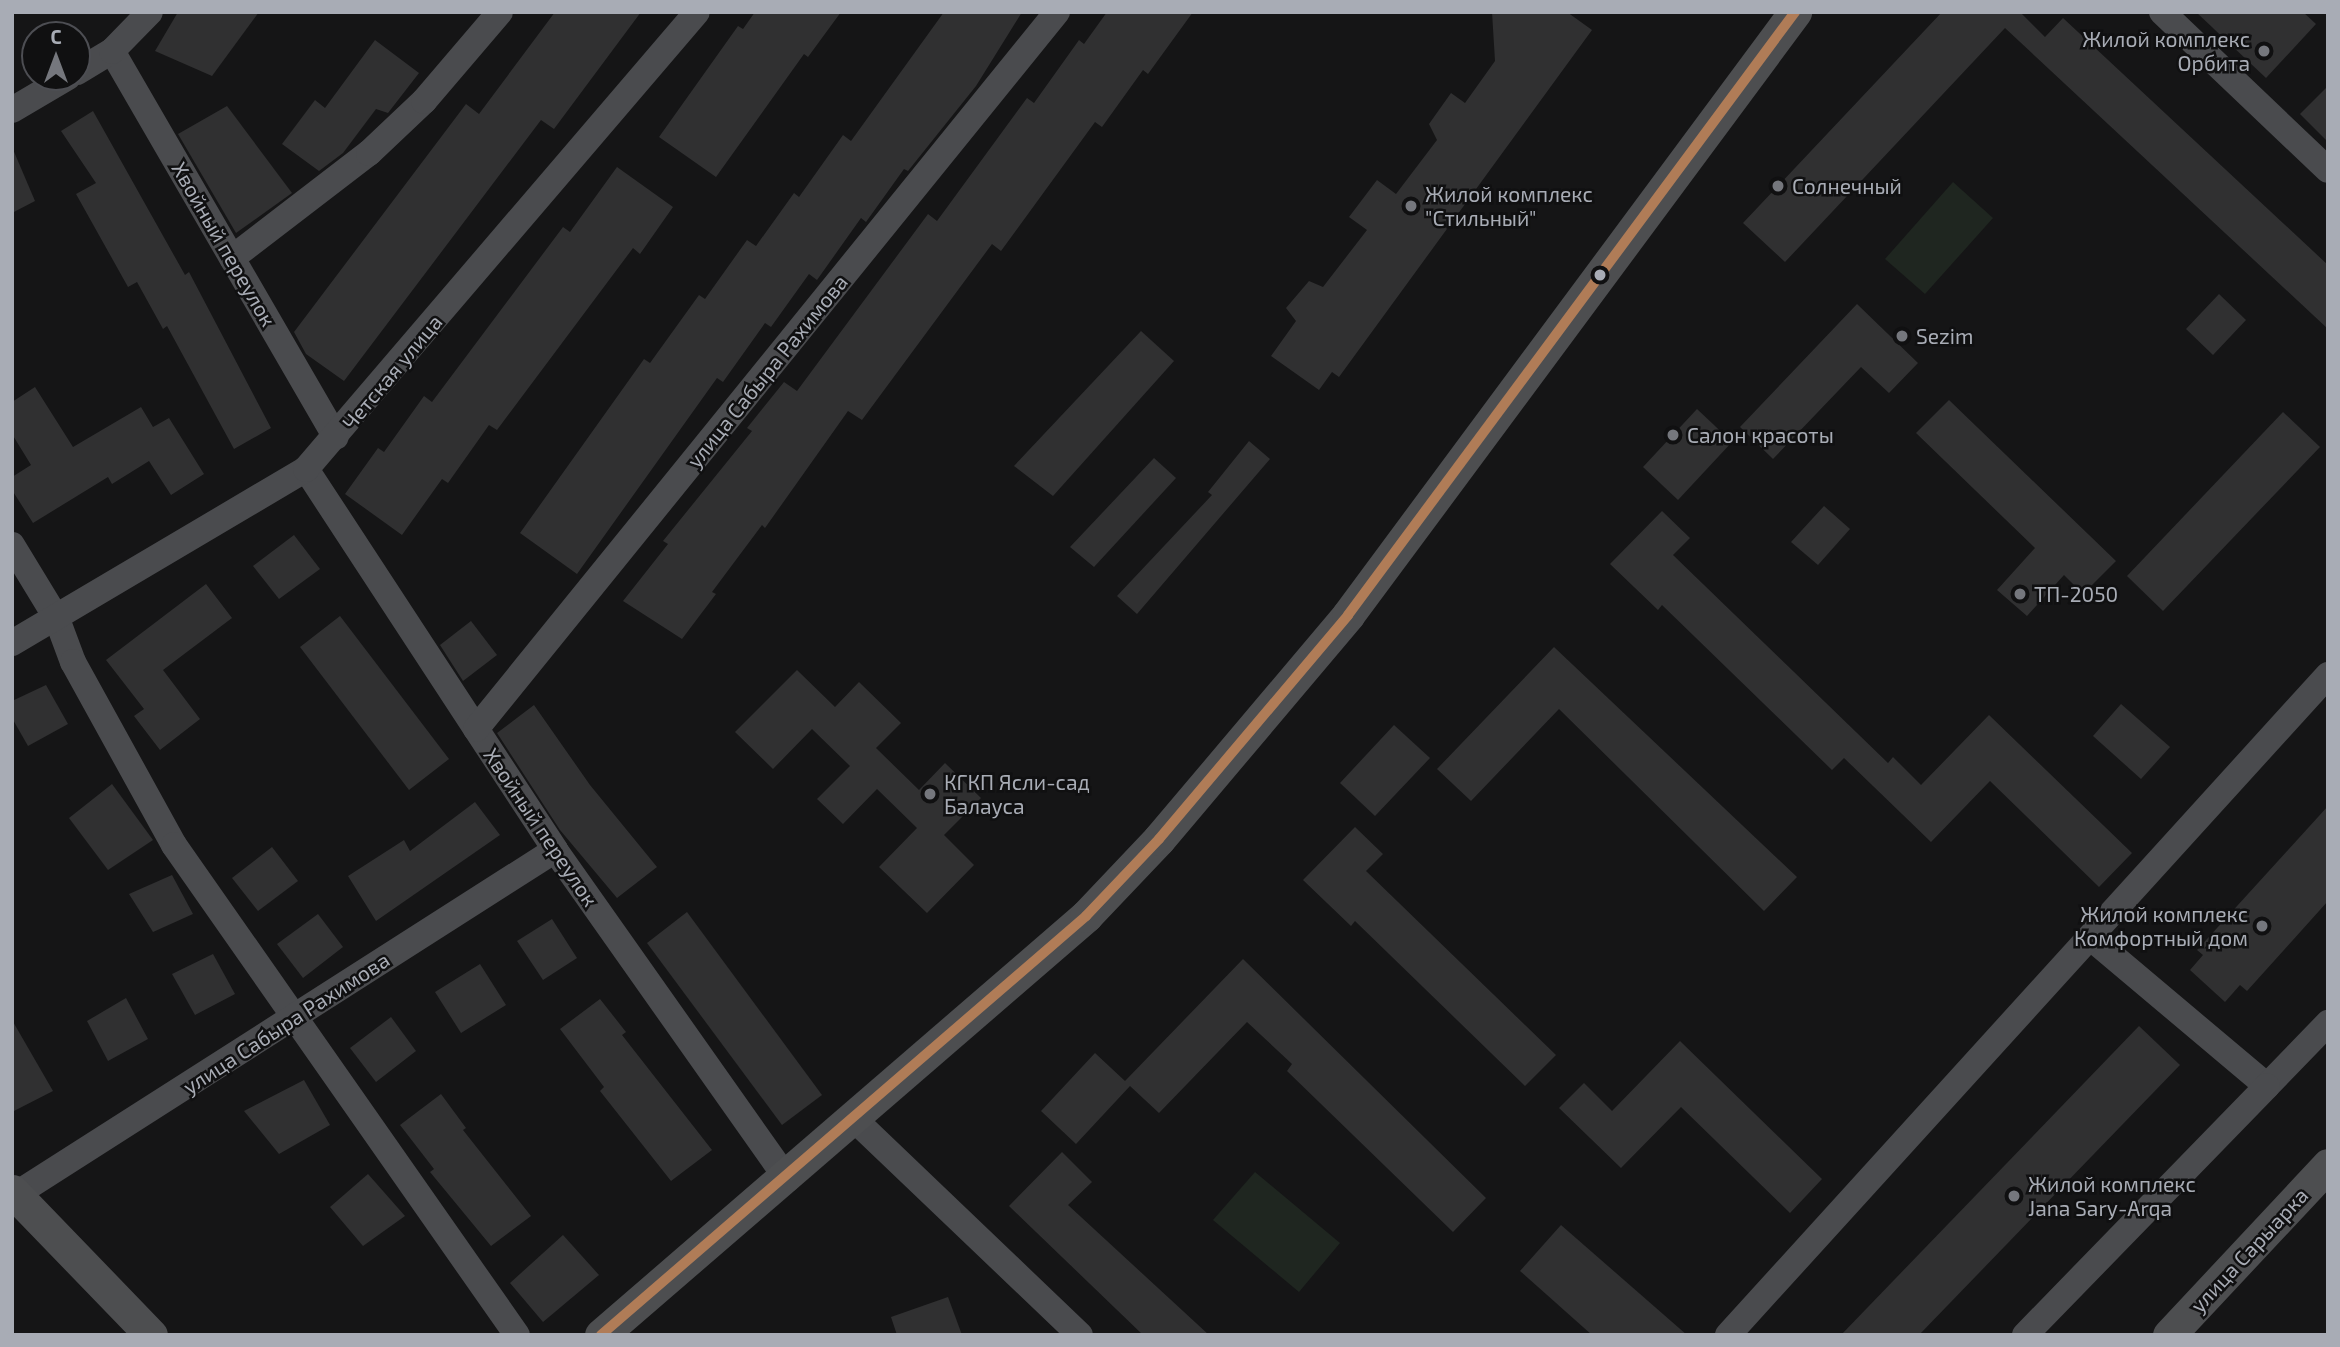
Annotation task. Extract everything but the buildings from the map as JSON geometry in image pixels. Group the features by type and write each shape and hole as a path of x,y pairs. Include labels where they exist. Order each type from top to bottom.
{"main road":[{"path":"601,1335 787,1179 1086,916 1168,828 1348,615 1784,16"},
{"name":"улица Сарыарка","path":"2169,1335 2328,1165"},
{"path":"14,1193 151,1335"}],"street":[{"path":"232,258 369,153 425,101 500,12"},
{"name":"Четская улица","path":"12,643 57,619 306,469 337,437 697,12"},
{"name":"улица Сабыра Рахимова","path":"476,729 1057,12"},
{"path":"2162,12 2328,170"},
{"path":"91,64 112,51 144,15"},
{"name":"Хвойный переулок","path":"112,51 337,437"},
{"path":"12,110 44,91"},
{"name":"Хвойный переулок","path":"306,469 555,850 787,1179"},
{"path":"12,545 57,619 73,662 174,845 293,1019 517,1335"},
{"path":"1728,1335 2328,675"},
{"name":"улица Сабыра Рахимова","path":"14,1193 293,1019 555,850"},
{"path":"2090,937 2267,1086"},
{"path":"2025,1335 2328,1023"},
{"path":"855,1120 1080,1335"}],"shaded area":[{"path":"1953,182 1993,218 1925,294 1885,259"},
{"path":"1255,1172 1340,1243 1299,1292 1213,1220"}],"transit line":[{"path":"601,1335 1086,916 1159,839 1348,615 1795,12"}],"place":[{"name":"Жилой комплекс Орбита","path":"2264,51"},
{"name":"Солнечный","path":"1778,186"},
{"name":"Жилой комплекс \"Стильный\"","path":"1411,206"},
{"name":"Sezim","path":"1902,336"},
{"name":"Салон красоты","path":"1673,435"},
{"name":"ТП-2050","path":"2020,594"},
{"name":"КГКП Ясли-сад Балауса","path":"930,794"},
{"name":"Жилой комплекс Комфортный дом","path":"2262,926"},
{"name":"Жилой комплекс Jana Sary-Arqa","path":"2014,1196"}]}
